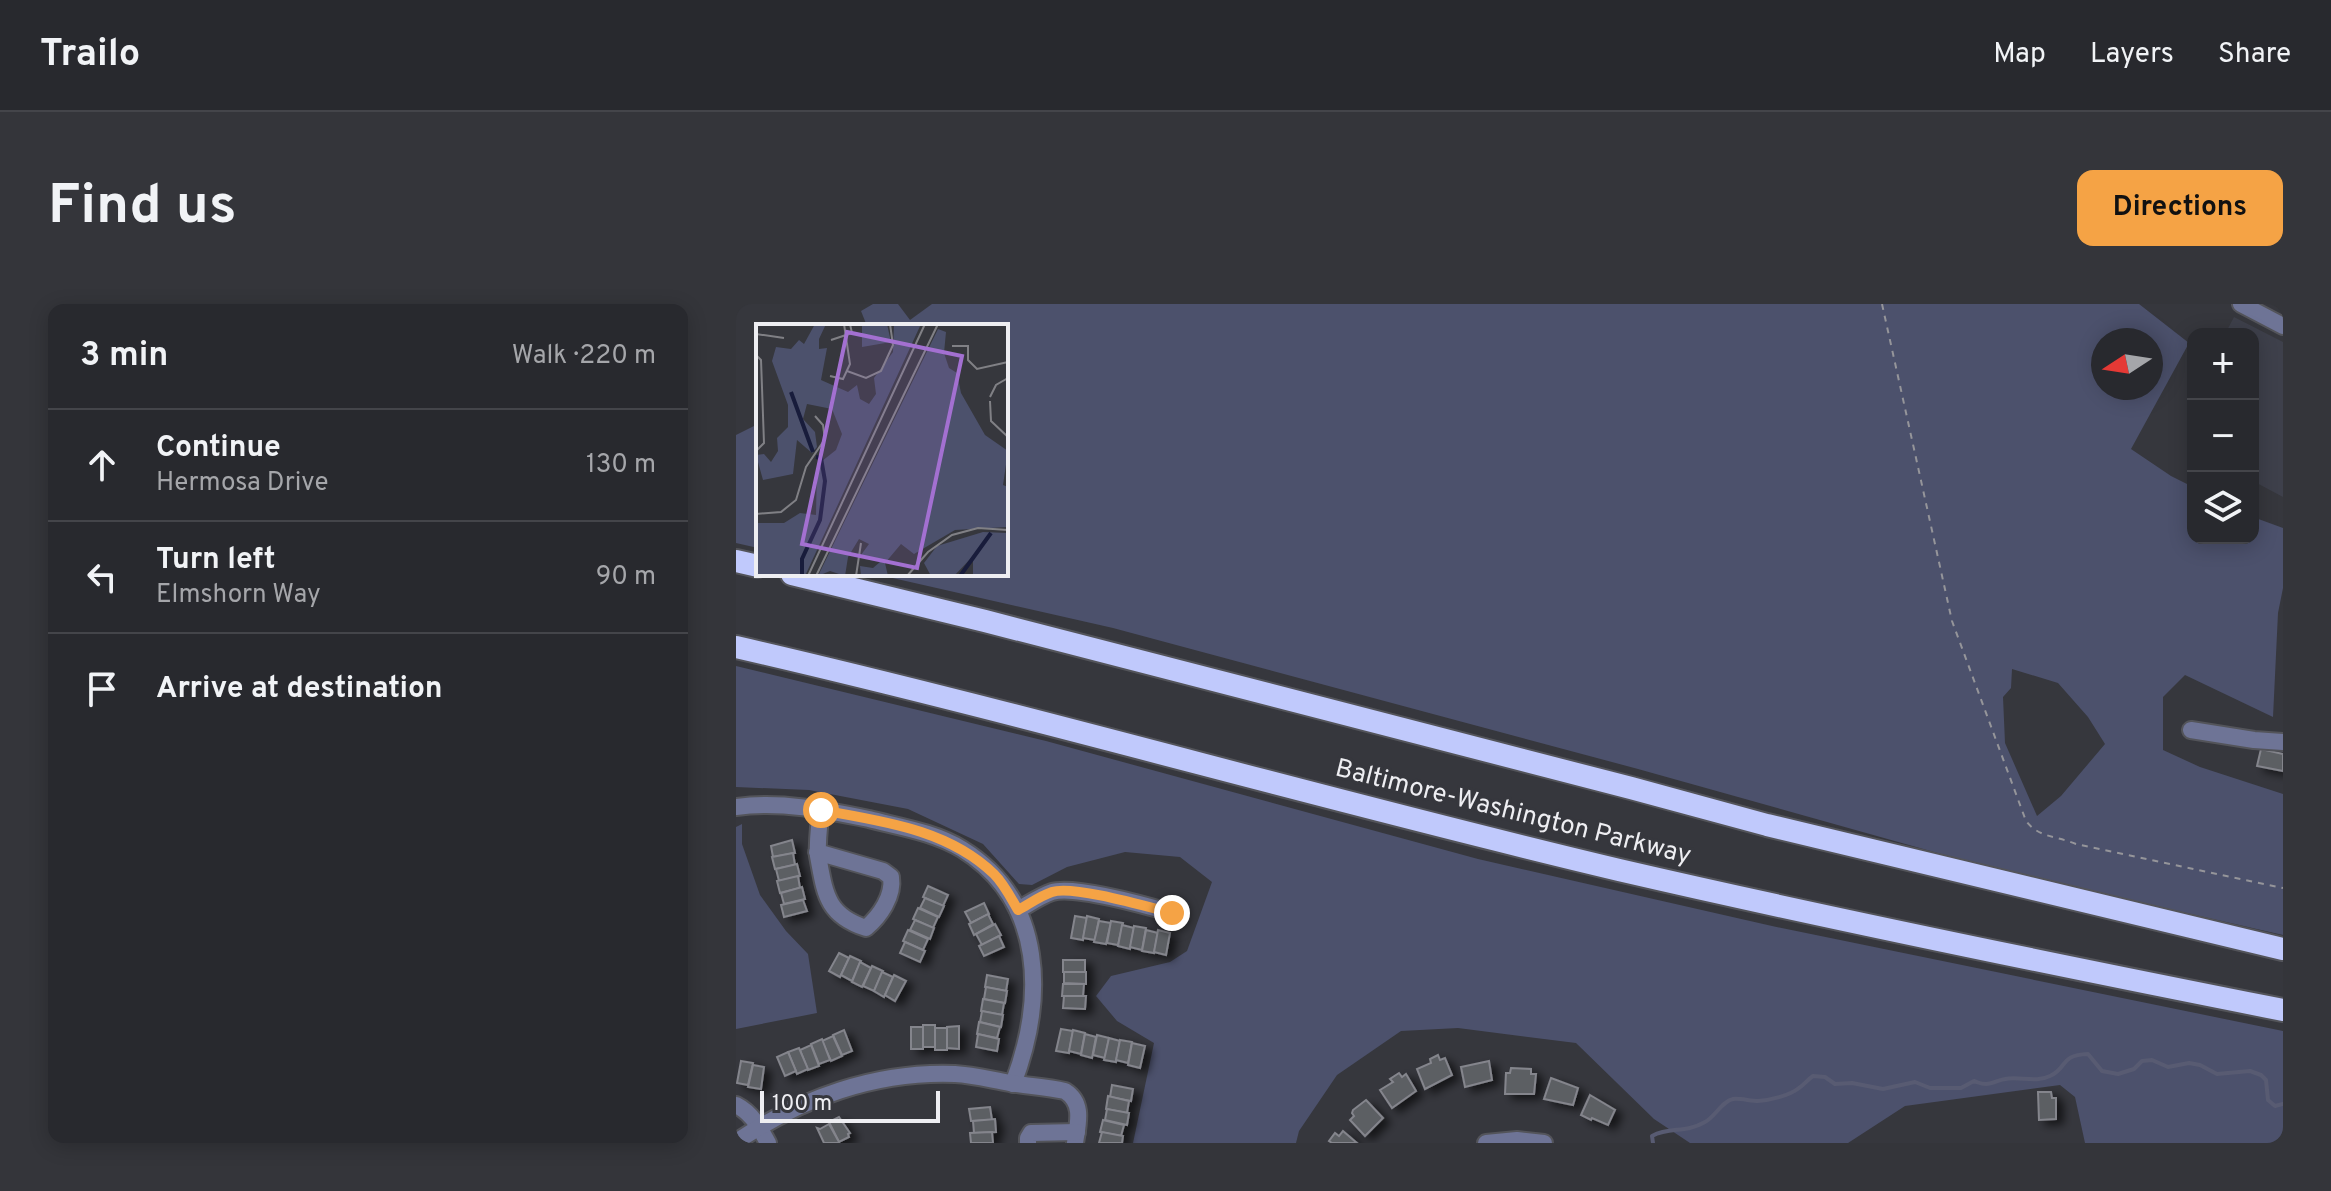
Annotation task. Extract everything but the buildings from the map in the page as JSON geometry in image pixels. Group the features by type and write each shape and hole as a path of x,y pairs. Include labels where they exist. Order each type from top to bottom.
{"highway":[{"path":"736,561 756,566"},
{"name":"Baltimore-Washington Parkway","path":"800,576 1016,629 1767,825 2283,949"},
{"name":"Baltimore-Washington Parkway","path":"736,647 975,704 1366,807 1617,869 1890,930 2283,1010"}],"street":[{"path":"2241,304 2283,326"},
{"path":"2191,730 2283,742"},
{"path":"736,807 762,804 821,810 908,828 960,848 996,876 1025,923 1034,979 1025,1048 1013,1084"},
{"path":"817,852 883,871 891,877 893,887 877,918 866,928 843,919 829,903 817,852 821,810"},
{"path":"1018,910 1048,894 1063,891 1172,913"},
{"path":"736,1142 759,1126 818,1098 870,1081 955,1074 1038,1085 1065,1091 1074,1097 1079,1107 1076,1137 1031,1133 1028,1143"},
{"path":"736,1105 749,1114 768,1143"},
{"path":"1486,1143 1517,1140 1544,1143"}],"path":[{"path":"1882,304 1952,621 2026,821 2032,829 2046,837 2283,888"}],"shaded area":[{"path":"873,304 898,304 910,320 932,304 2139,304 2187,341 2187,347 2163,391 2163,328 2091,328 2091,400 2158,400 2131,449 2187,484 2187,544 2259,544 2259,519 2283,528 2283,588 2278,613 2273,717 2185,675 2163,697 2163,750 2200,767 2283,794 2283,935 1998,870 1638,769 1113,628 884,576 1008,576 1008,324 866,324 861,311","holes":["2012,669 2058,683 2088,717 2105,744 2061,796 2037,816 2005,743 2003,697 2011,688"]},
{"path":"2234,317 2256,328 2228,328"},
{"path":"2259,330 2283,342 2283,497 2259,484"},
{"path":"756,425 756,548 736,543 736,435"},
{"path":"736,666 1046,741 1478,859 1772,926 2283,1031 2283,1143 2085,1143 2075,1097 2060,1085 1905,1106 1848,1143 1690,1143 1654,1119 1576,1043 1458,1028 1401,1031 1337,1075 1299,1131 1296,1143 1133,1143 1154,1043 1117,1021 1096,996 1111,976 1170,962 1187,951 1212,882 1180,857 1125,852 1067,867 1032,885 1019,884 983,844 908,809 809,790 736,787"},
{"path":"742,824 742,844 760,895 786,931 808,954 817,1013 736,1029 736,827"}],"waterway":[{"path":"1653,1143 1652,1136 1659,1133 1691,1128 1705,1122 1729,1100 1758,1101 1779,1097 1795,1091 1813,1076 1825,1077 1835,1084 1852,1083 1883,1089 1915,1082 1930,1088 1961,1088 1974,1081 1986,1084 2010,1078 2045,1078 2056,1073 2068,1059 2088,1054 2102,1071 2118,1074 2134,1069 2142,1061 2152,1060 2168,1067 2189,1063 2200,1065 2217,1074 2250,1071 2266,1080 2268,1100 2275,1106 2283,1104"}],"route":[{"path":"821,810 908,828 960,848 996,876 1018,910 1055,891 1073,891 1172,913"}]}
